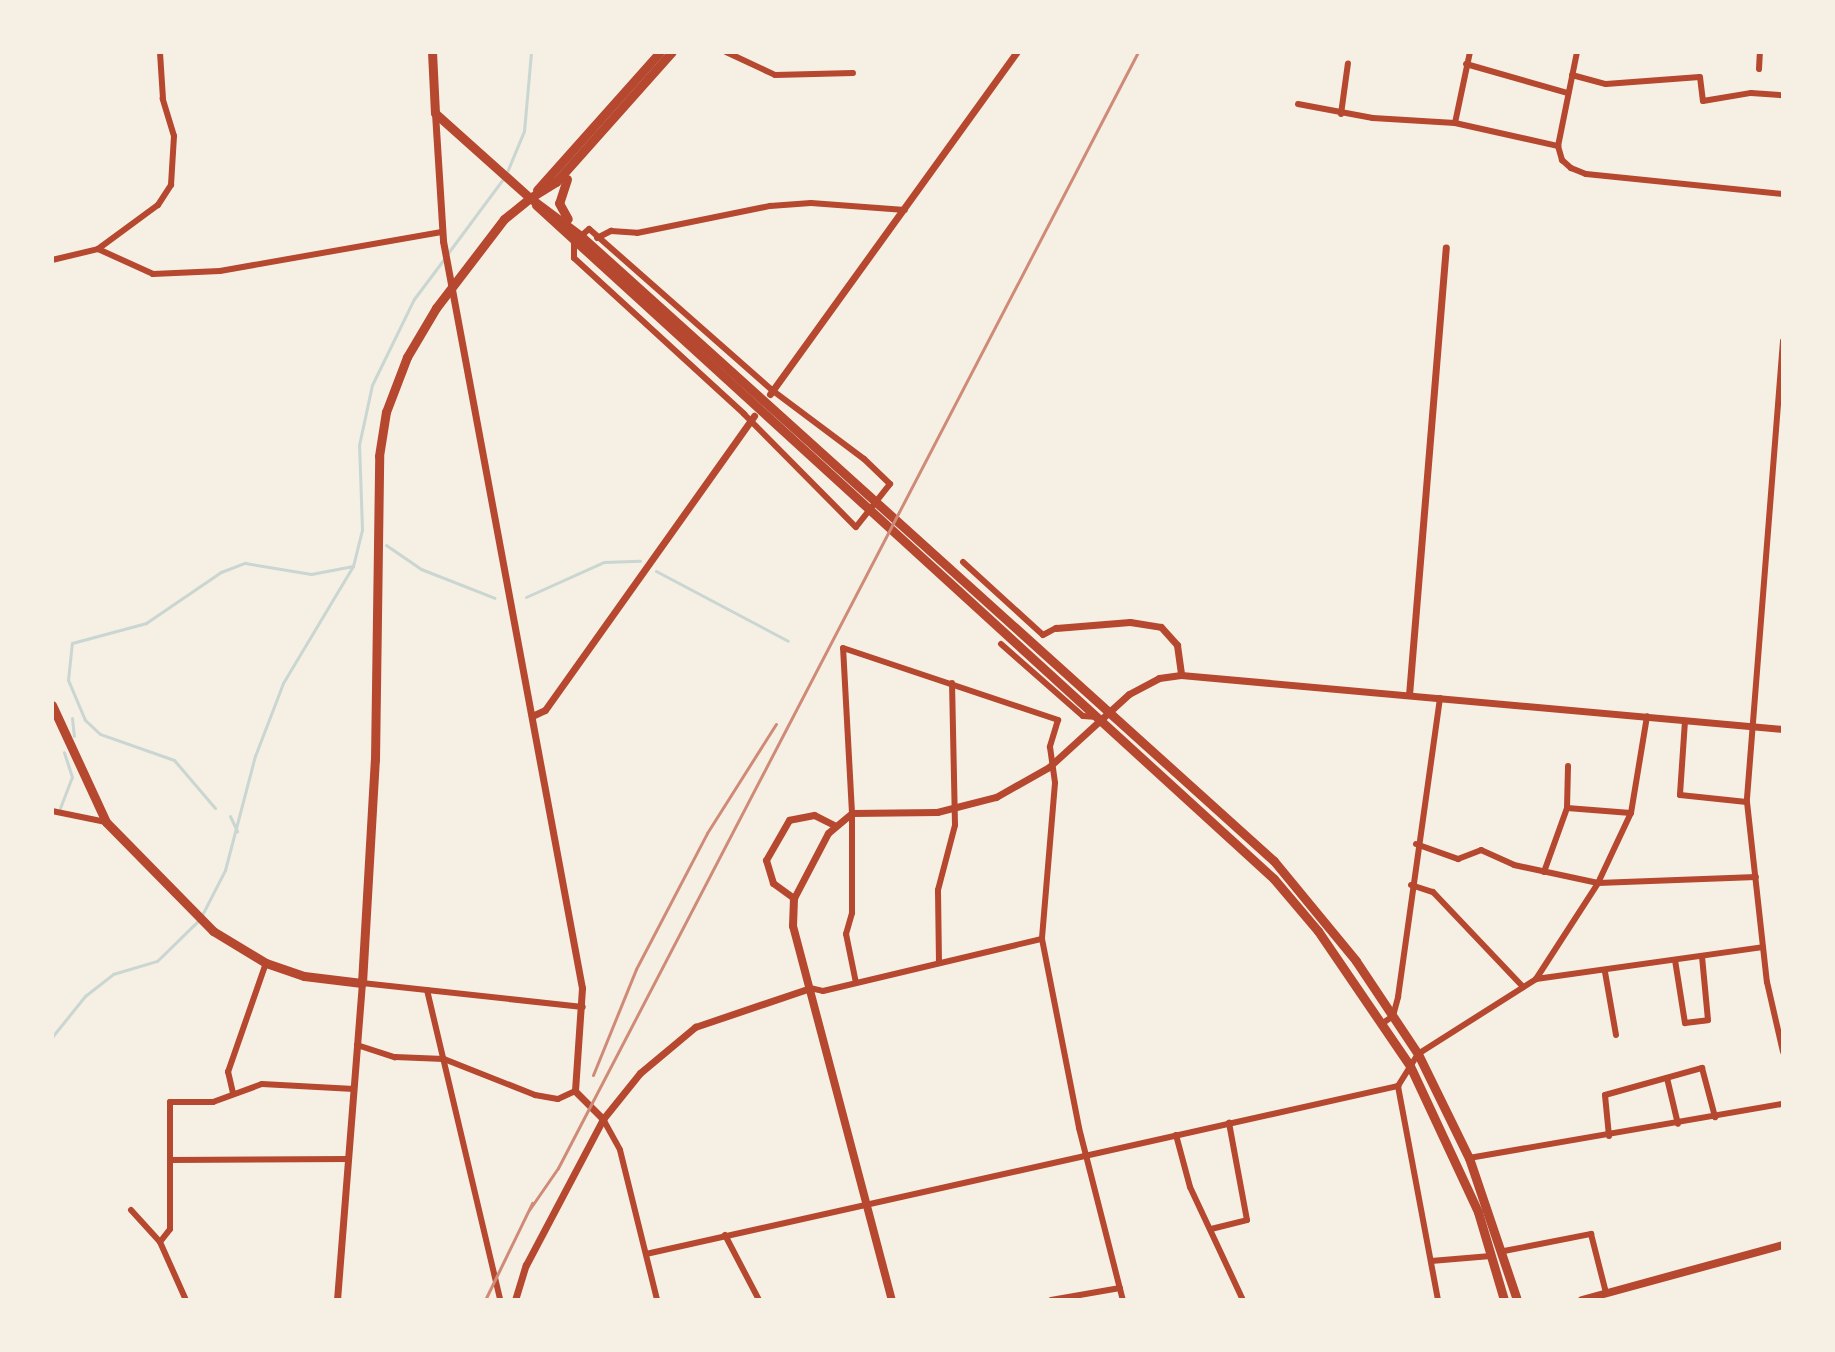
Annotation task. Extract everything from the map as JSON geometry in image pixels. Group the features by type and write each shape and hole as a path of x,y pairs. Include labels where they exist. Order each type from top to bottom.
{"main road":[{"path":"432,52 435,113 923,549 1109,709 1274,861 1347,949 1418,1054 1469,1158 1504,1251 1517,1300"},
{"path":"530,198 660,52"},
{"path":"52,705 106,822 210,928 266,963 304,976 362,983 375,760 382,434 407,357 452,286 504,219 556,182 672,52"},
{"path":"577,239 561,211 560,187 591,144"},
{"path":"923,549 1274,879 1383,1023 1410,1066 1458,1163 1492,1256 1504,1300"},
{"path":"794,898 793,926 892,1300"},
{"path":"1582,1300 1783,1245"}],"street":[{"path":"52,260 98,249 158,205 171,185 174,136 163,99 160,52"},
{"path":"726,52 775,75 853,73"},
{"path":"772,393 1017,52"},
{"path":"1455,123 1470,52"},
{"path":"1577,52 1558,146 1562,160 1586,174 1783,194"},
{"path":"1759,69 1760,52"},
{"path":"1341,114 1348,63"},
{"path":"1466,64 1568,93"},
{"path":"1572,75 1606,84 1700,77 1703,101 1751,93 1783,95"},
{"path":"1298,104 1341,114 1455,123 1558,146"},
{"path":"435,113 442,232 583,1007 575,1091"},
{"path":"597,238 611,231 637,233 770,206 811,203 905,210"},
{"path":"589,229 772,393 864,459 890,484 856,527 752,418 574,258 577,239 589,229"},
{"path":"98,249 141,271 165,275 260,268 442,232"},
{"path":"1409,695 1446,248"},
{"path":"1783,341 1747,802 1763,947 1783,1052"},
{"path":"532,716 545,710 752,418"},
{"path":"963,562 1043,635 1056,628 1130,622 1161,627 1177,645 1181,675"},
{"path":"1001,644 1083,716 1101,717"},
{"path":"856,983 846,934 852,913 852,813 843,648 1058,720 1049,767 1055,783 1042,939 1085,1155 1123,1300"},
{"path":"834,825 823,817 801,814 784,824 774,841 766,860 767,874 794,898 834,825 852,813 956,809 996,797 1049,767 1109,709 1145,683 1181,675 1783,729"},
{"path":"939,963 937,902 956,809 952,683"},
{"path":"1383,1023 1393,1016 1440,698"},
{"path":"1438,1300 1398,1086 1418,1054 1536,979 1598,883 1631,813 1647,716"},
{"path":"1685,721 1680,795 1747,802"},
{"path":"1544,872 1567,808 1568,766"},
{"path":"1567,808 1631,813"},
{"path":"52,811 106,822"},
{"path":"1416,844 1458,859 1481,850 1544,872 1598,883 1756,877"},
{"path":"1411,885 1433,892 1523,987"},
{"path":"515,1300 526,1265 603,1119 640,1073 684,1033 810,988 823,991 1042,939"},
{"path":"1536,979 1605,972 1763,947"},
{"path":"1675,960 1685,1023 1708,1020 1702,956"},
{"path":"233,1093 228,1072 266,963"},
{"path":"1605,972 1616,1035"},
{"path":"337,1300 362,983 583,1007"},
{"path":"427,990 500,1300"},
{"path":"357,1045 395,1057 444,1059 535,1095 558,1099 575,1091"},
{"path":"1609,1136 1605,1095 1702,1068 1715,1117"},
{"path":"1667,1078 1678,1124"},
{"path":"160,1242 170,1229 170,1102 213,1102 233,1093 280,1083 354,1089"},
{"path":"646,1254 1398,1086"},
{"path":"575,1091 603,1119 620,1150 657,1300"},
{"path":"1469,1158 1783,1104"},
{"path":"1211,1229 1247,1220 1229,1123"},
{"path":"1176,1135 1190,1187 1243,1300"},
{"path":"170,1160 349,1159"},
{"path":"131,1210 160,1242 186,1300"},
{"path":"1504,1251 1591,1234 1606,1293"},
{"path":"725,1235 759,1300"},
{"path":"1431,1261 1492,1256"},
{"path":"1051,1300 1120,1288"}],"waterway":[{"path":"507,172 524,131 531,52"},
{"path":"448,253 503,179"},
{"path":"202,915 225,870 255,756 283,683 353,566 362,529 359,445 372,385 414,299 444,259"},
{"path":"386,545 421,569 495,598"},
{"path":"526,597 604,562 640,561"},
{"path":"215,808 174,760 100,734 85,720 68,680 72,643 146,623 221,572 245,563 311,574 353,566"},
{"path":"656,571 788,641"},
{"path":"72,718 74,736"},
{"path":"60,808 72,777 64,752"},
{"path":"230,816 237,831"},
{"path":"52,1037 85,996 113,974 157,961 198,921"}],"railway":[{"path":"529,1210 558,1168 1138,52"},
{"path":"593,1075 636,969 707,833 776,724"},
{"path":"485,1300 532,1203"}]}
